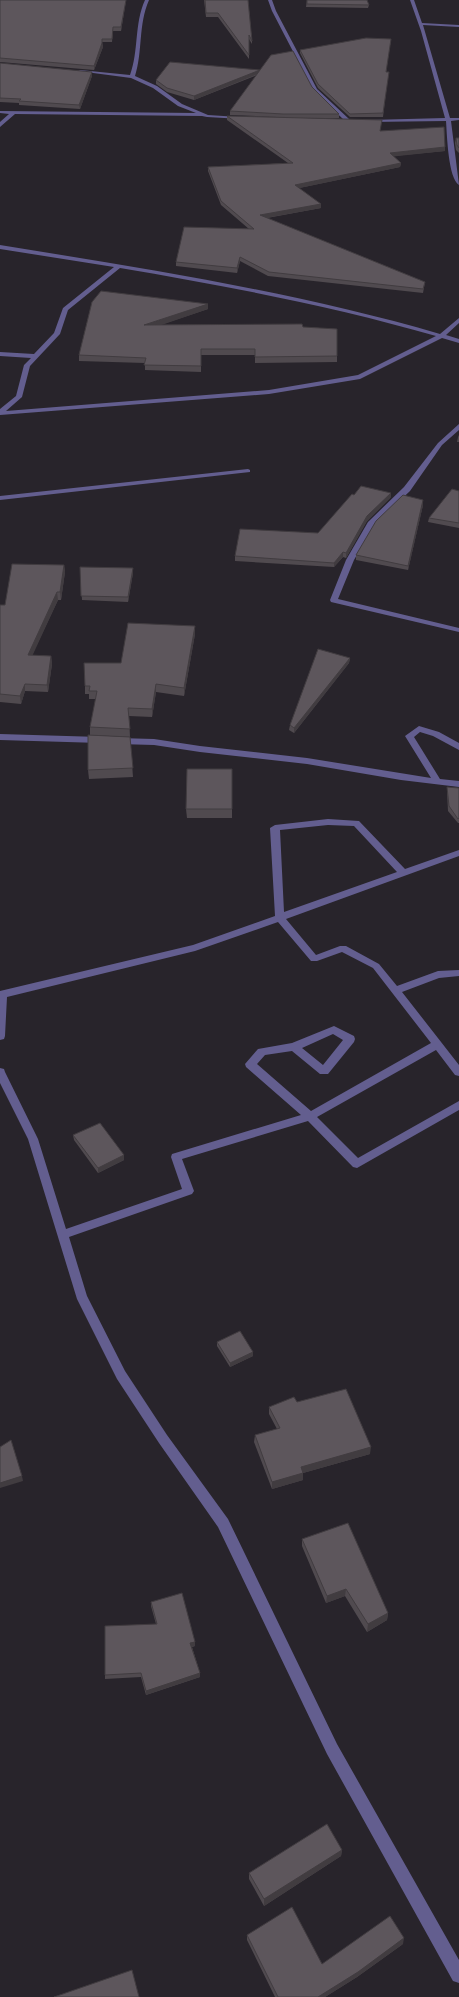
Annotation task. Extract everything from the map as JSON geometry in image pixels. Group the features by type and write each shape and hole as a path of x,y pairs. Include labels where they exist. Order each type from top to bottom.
{"street":[{"path":"132,77 137,60 137,36 140,14 147,0"},
{"path":"270,0 274,11 315,90 346,120"},
{"path":"412,0 448,119 454,171 459,184"},
{"path":"420,24 459,26"},
{"path":"72,70 132,77 155,87 180,105 207,116"},
{"path":"0,112 207,116 245,119"},
{"path":"0,125 14,112"},
{"path":"361,120 406,121 459,119"},
{"path":"339,120 354,120"},
{"path":"0,247 203,280 369,316 459,341"},
{"path":"0,412 19,397 27,365 57,334 65,309 119,266"},
{"path":"0,412 232,396 300,388 360,377 409,354 441,336 459,320"},
{"path":"0,354 35,356"},
{"path":"459,426 440,444 407,489 371,524 350,560 334,600 459,630"},
{"path":"0,498 248,471"},
{"path":"437,781 409,736 419,729 436,734 459,747"},
{"path":"0,737 154,742 200,749 307,761 459,784"},
{"path":"404,873 356,823 328,822 275,828 280,918 314,959 343,948 376,966 459,1072"},
{"path":"0,1036 1,994 195,948 459,853"},
{"path":"395,991 438,975 459,973"},
{"path":"294,1047 324,1071 350,1039 334,1030 294,1047 262,1052 250,1064 310,1116 357,1164 459,1105"},
{"path":"62,1235 188,1191 176,1157 310,1116 437,1044"},
{"path":"0,1072 33,1139 81,1296 121,1375 163,1439 223,1523 332,1749 459,1975"}],"building":[{"path":"0,0 126,0 121,27 113,27 112,39 102,39 94,66 0,58"},
{"path":"205,0 248,0 252,41 249,35 249,55 218,13 206,13"},
{"path":"307,0 367,0 369,5 307,4"},
{"path":"366,38 391,39 386,72 389,72 383,113 350,114 318,84 300,50"},
{"path":"293,51 312,87 339,114 283,114 230,111 271,55"},
{"path":"170,62 260,70 194,96 167,88 156,80"},
{"path":"0,63 92,72 79,105 19,101 21,99 0,98"},
{"path":"227,116 382,120 380,131 444,127 445,147 390,153 401,163 295,185 321,204 260,215 425,282 423,289 269,272 240,257 237,268 176,262 184,227 254,229 221,201 208,167 293,163"},
{"path":"456,138 459,138 459,148 457,145"},
{"path":"101,291 208,304 144,325 302,324 303,327 337,329 337,356 255,357 255,349 201,349 201,366 144,365 146,358 79,355 92,302"},
{"path":"361,486 391,493 367,516 346,553 343,552 334,563 235,556 240,529 318,533 352,494 354,495"},
{"path":"452,489 459,491 459,523 429,518"},
{"path":"403,495 423,500 408,566 356,555 376,521"},
{"path":"12,564 64,565 60,592 57,592 28,655 51,656 47,685 25,684 20,696 0,694 0,605 5,605"},
{"path":"80,567 133,568 128,597 81,596"},
{"path":"128,623 195,626 184,688 156,684 152,709 128,708 130,729 90,727 97,691 89,691 90,686 85,686 84,663 121,663"},
{"path":"318,649 350,658 294,728 290,725"},
{"path":"88,735 130,737 133,768 88,770"},
{"path":"187,769 232,769 232,809 186,809"},
{"path":"447,787 459,788 458,819 449,806"},
{"path":"100,1123 124,1155 98,1168 73,1135"},
{"path":"240,1331 253,1352 230,1363 217,1342"},
{"path":"346,1389 371,1447 301,1467 303,1473 272,1482 255,1435 280,1428 269,1407 294,1397 297,1402"},
{"path":"11,1440 22,1476 0,1483 0,1447"},
{"path":"348,1523 388,1613 368,1624 346,1589 327,1596 302,1539"},
{"path":"182,1593 195,1642 190,1643 200,1673 146,1691 141,1673 105,1675 105,1626 157,1624 151,1602"},
{"path":"327,1824 342,1850 264,1899 249,1873"},
{"path":"292,1907 322,1964 390,1916 404,1938 358,1972 318,1997 278,1997 247,1935"},
{"path":"132,1970 139,1997 54,1997"}]}
